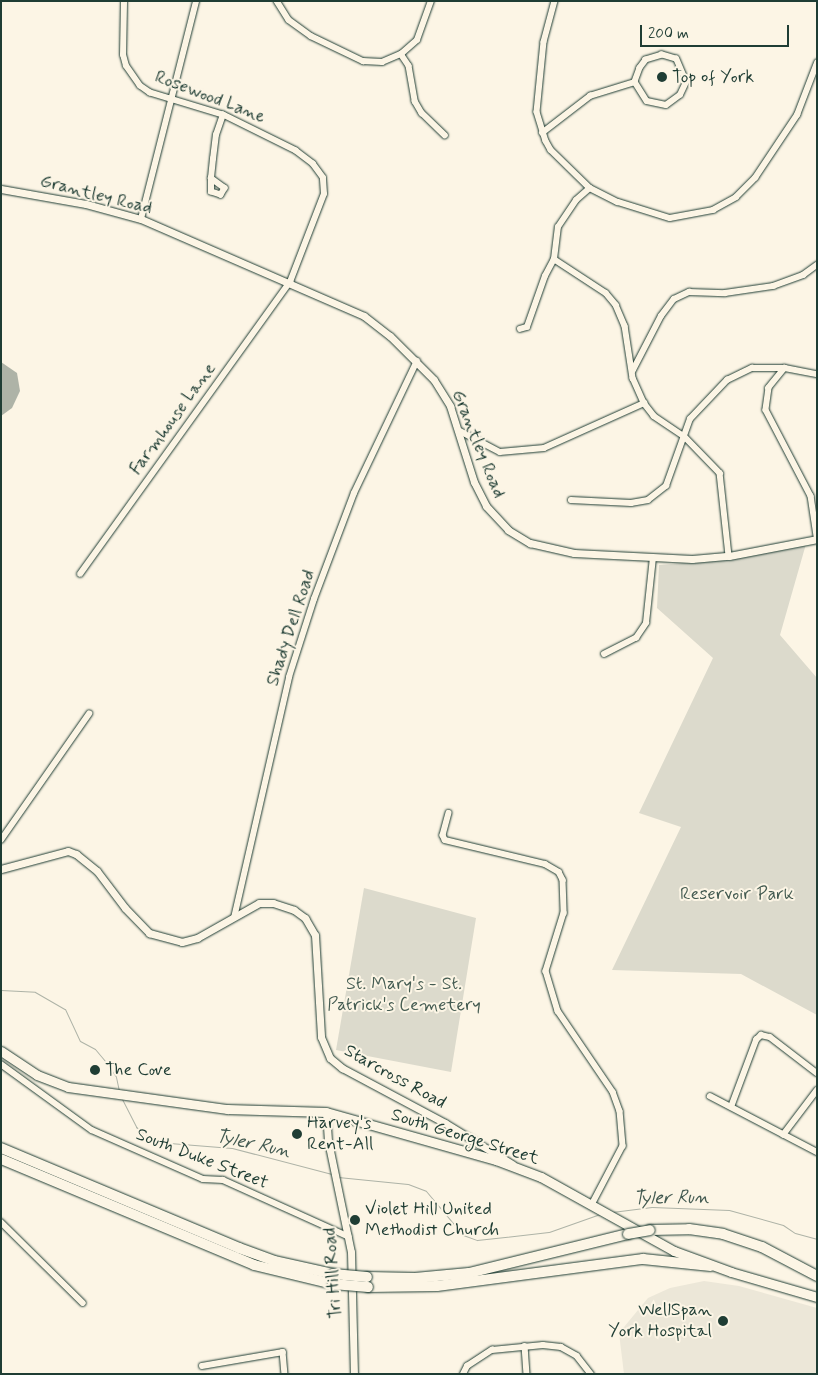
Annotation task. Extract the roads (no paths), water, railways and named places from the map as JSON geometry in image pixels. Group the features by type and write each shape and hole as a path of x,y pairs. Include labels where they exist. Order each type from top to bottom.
{"highway":[{"path":"1,1148 238,1248 333,1279"},
{"path":"1,1159 254,1264 333,1279 436,1286 642,1259 711,1266"},
{"path":"368,1282 469,1273 628,1234 650,1230 689,1228 723,1234 762,1247 817,1276"}],"main road":[{"name":"South George Street","path":"1,1050 46,1080 126,1096 227,1109 326,1112 514,1166 592,1205 659,1244 711,1266 817,1297"}],"street":[{"name":"Rosewood Lane","path":"124,1 123,55 126,66 140,86 172,99 223,115 296,151 313,164 323,178 324,194 290,282"},
{"path":"142,219 196,1"},
{"path":"277,1 289,20 341,52 363,61 382,62 401,54 417,40 431,1"},
{"path":"555,1 544,42 537,112 542,132 550,150 590,188 618,202 670,218 713,210 736,197 755,178 797,115 817,63"},
{"path":"401,54 409,66 419,107 445,135"},
{"path":"542,132 590,96 636,82 646,60 662,55 676,59 686,82 675,100 658,106 647,101 636,82"},
{"path":"211,178 216,135 223,115"},
{"name":"Grantley Road","path":"1,188 86,204 142,219 290,282 364,316 417,361 444,394 460,431 480,496 491,514 514,534 530,543 558,551 653,558 729,556 817,538"},
{"path":"520,329 527,326 544,276 554,259 558,227 576,200 590,188"},
{"path":"554,259 606,293 616,305 625,326 632,372 644,403 654,416 684,436 720,473 729,556"},
{"path":"632,372 648,338 674,299 689,292 725,293 773,286 803,275 817,265"},
{"name":"Farmhouse Lane","path":"80,574 290,282"},
{"name":"Shady Dell Road","path":"234,918 287,685 314,599 354,493 417,361"},
{"path":"571,500 631,503 648,500 666,486 695,412 727,380 752,368 785,368 817,374"},
{"path":"785,368 769,388 765,401 766,410 811,496 817,538"},
{"path":"460,431 500,452 544,448 616,413 644,403"},
{"path":"604,654 636,638 646,623 653,558"},
{"path":"1,840 89,714"},
{"path":"449,813 443,836 445,840 545,864 559,872 563,880 564,913 549,956 548,978 558,1011 613,1092 620,1111 623,1146 592,1205"},
{"name":"Starcross Road","path":"1,869 68,851 76,854 96,871 125,908 149,933 175,941 196,938 260,903 273,903 305,918 315,935 321,1037 330,1058 342,1068 445,1122 514,1166"},
{"path":"731,1107 756,1040 762,1035 770,1037 817,1073"},
{"name":"South Duke Street","path":"1,1064 92,1130 203,1179 223,1180 349,1237"},
{"path":"783,1135 817,1090"},
{"path":"710,1096 817,1152"},
{"name":"Tri Hill Road","path":"326,1112 335,1175 349,1237 354,1374"},
{"path":"1,1222 83,1303"},
{"path":"463,1374 467,1366 482,1354 504,1347 543,1345 561,1347 577,1356 591,1374"},
{"path":"525,1346 527,1374"},
{"path":"202,1366 283,1352 285,1374"}],"waterway":[{"name":"Tyler Run","path":"1,990 35,992 65,1009 80,1041 95,1049 116,1077 119,1091"},
{"name":"Tyler Run","path":"121,1097 136,1127 157,1142 232,1148 332,1174"},
{"name":"Tyler Run","path":"338,1177 408,1184 426,1191 463,1235 477,1240 549,1232 600,1214"},
{"name":"Tyler Run","path":"612,1212 652,1207 729,1210 783,1225 795,1233 817,1239"}],"place":[{"name":"Top of York","path":"662,77"},
{"name":"The Cove","path":"95,1070"},
{"name":"Harvey's Rent-All","path":"297,1134"},
{"name":"Violet Hill United Methodist Church","path":"355,1220"},
{"name":"WellSpan York Hospital","path":"723,1321"}],"park label":[{"name":"Reservoir Park","path":"737,894"},
{"name":"St. Mary's - St. Patrick's Cemetery","path":"404,995"}]}
